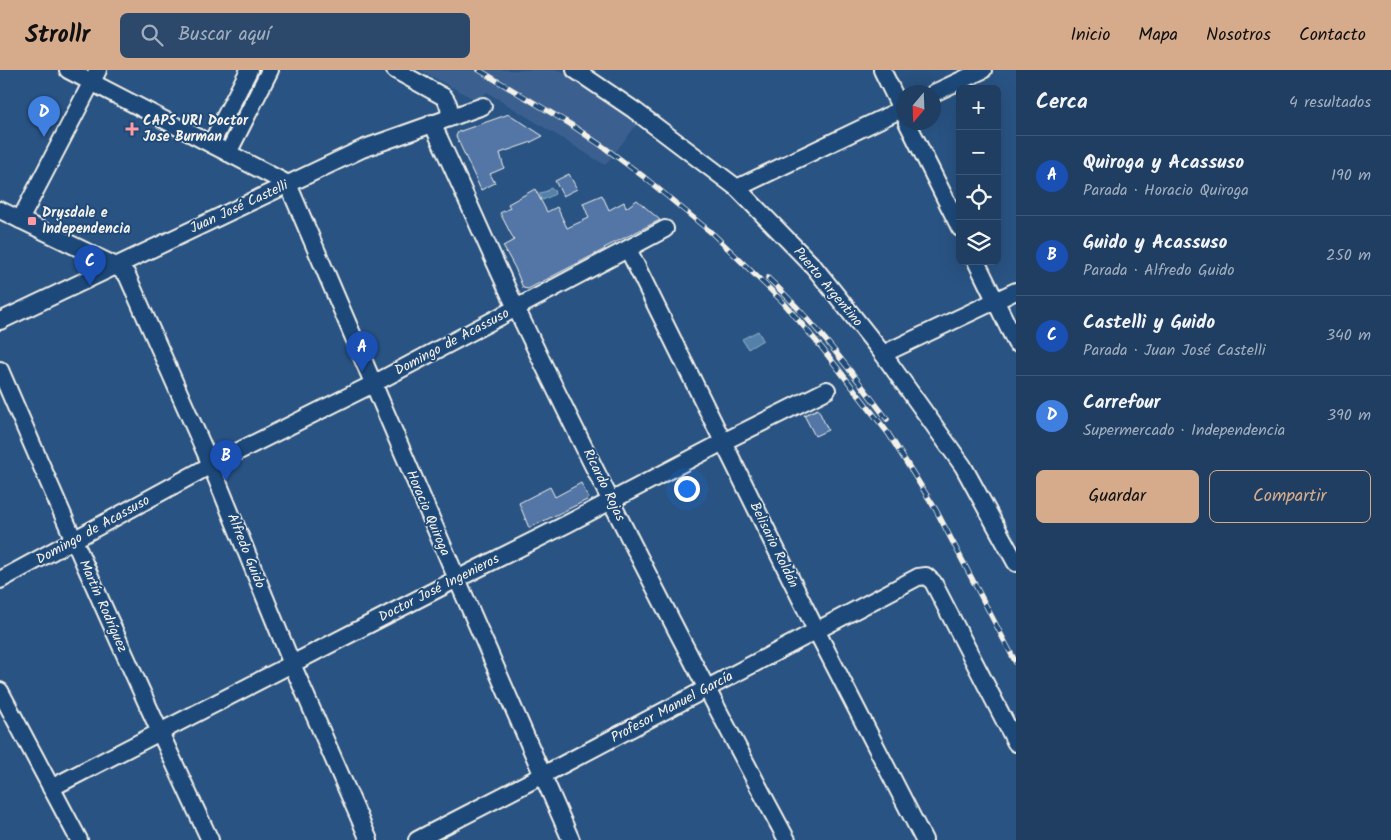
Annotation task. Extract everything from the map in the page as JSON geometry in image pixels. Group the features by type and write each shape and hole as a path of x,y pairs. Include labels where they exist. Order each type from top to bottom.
{"street":[{"path":"68,70 94,76 211,144 288,184"},
{"path":"211,144 249,70"},
{"path":"228,153 270,70"},
{"path":"395,70 444,96 449,104 449,117"},
{"name":"Puerto Argentino","path":"576,70 634,110 737,188 814,267 884,354 963,466 1009,534 1016,563"},
{"path":"882,70 896,97"},
{"path":"941,90 982,70"},
{"path":"20,220 94,76"},
{"name":"Juan José Castelli","path":"0,322 362,149 483,106"},
{"path":"737,188 896,117"},
{"name":"Ricardo Rojas","path":"432,123 517,308 611,500 706,690 788,840"},
{"path":"912,130 956,220"},
{"name":"Horacio Quiroga","path":"288,184 571,840"},
{"path":"0,210 116,266"},
{"name":"Domingo de Acassuso","path":"0,580 211,465 373,384 665,229"},
{"name":"Belisario Roldán","path":"628,248 816,630 924,840"},
{"path":"978,265 1016,343"},
{"name":"Alfredo Guido","path":"116,266 127,275 211,465 292,664 369,840"},
{"path":"884,354 1016,291"},
{"name":"Martín Rodríguez","path":"0,370 73,541 210,840"},
{"name":"Doctor José Ingenieros","path":"51,788 457,578 567,524 827,390"},
{"name":"Profesor Manuel García","path":"417,840 706,690 918,577 926,576 933,582 1016,743"},
{"path":"0,691 8,725 51,788 79,840"}],"shaded area":[{"path":"420,70 559,70 638,123 605,165 487,92 476,100"},
{"path":"550,188 554,190 555,194 543,200 540,198 540,193"},
{"path":"758,331 763,340 748,349 742,339"}],"green space":[{"path":"253,70 266,70 231,140 220,134"}],"building":[{"path":"509,114 543,136 500,153 504,168 490,174 495,183 481,190 456,136 458,132"},
{"path":"569,174 577,189 563,196 555,181"},
{"path":"535,189 547,212 557,207 567,228 589,218 583,203 602,195 609,210 624,202 626,208 637,200 660,220 528,289 523,288 503,246 514,240 500,213 510,208 508,204"},
{"path":"818,409 828,430 815,436 804,415"},
{"path":"581,483 589,499 529,528 519,503 550,487 555,497"}],"railway":[{"path":"479,70 570,124 644,177 713,234 783,302 822,348 888,433 936,510 1016,663"},
{"path":"768,278 816,328 887,419"}],"place":[{"name":"CAPS URI Doctor Jose Burman","path":"132,129"},
{"name":"Carrefour","path":"44,137"},
{"name":"Drysdale e Independencia","path":"32,221"},
{"name":"Castelli y Guido","path":"90,286"},
{"name":"Quiroga y Acassuso","path":"362,372"},
{"name":"Guido y Acassuso","path":"226,481"}]}
